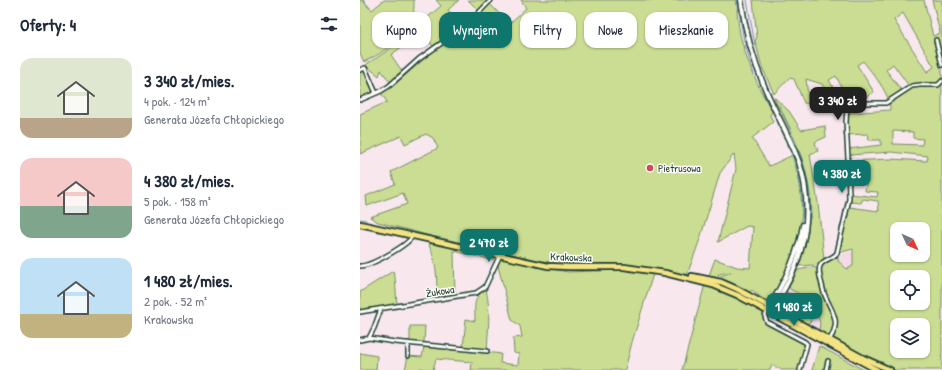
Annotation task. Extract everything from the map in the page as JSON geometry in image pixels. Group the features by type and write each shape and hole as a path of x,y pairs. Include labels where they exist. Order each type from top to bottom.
{"main road":[{"path":"741,0 745,27 754,60 764,88 795,153 804,185 806,211 805,230 799,256 776,302 770,310"},
{"path":"770,310 791,266 800,238 806,211"},
{"name":"Krakowska","path":"360,224 555,267 616,266 665,273 716,286 770,310 877,370"},
{"path":"776,302 780,312"},
{"name":"Krakowska","path":"770,310 780,312 863,358 890,370"}],"street":[{"path":"360,100 389,86 424,55 467,25 492,0"},
{"path":"936,40 942,65"},
{"path":"360,70 365,68 376,93"},
{"path":"830,339 835,330 835,318 824,293 820,276 820,264 837,255 848,204 847,107 856,103 886,103 912,86 938,85 942,82"},
{"path":"360,266 365,266 387,255 410,240 413,235"},
{"name":"Żukowa","path":"360,312 476,293 485,287 500,255"},
{"path":"369,338 381,309"},
{"path":"770,310 767,321 806,343 807,348 800,370"},
{"path":"360,340 369,338 487,351"},
{"path":"408,343 408,356"},
{"path":"826,370 828,361"}],"shaded area":[{"path":"854,251 853,266 847,269 838,261 838,255"},
{"path":"789,289 819,305 819,331 806,323 811,320 811,317 802,316 784,306 783,304 789,293 786,293"}],"green space":[{"path":"360,0 363,0 372,10 384,0 414,0 414,12 372,12 372,48 387,48 364,62 360,53"},
{"path":"436,0 459,0 448,10 450,12 439,12 439,42 433,46 431,44 431,15 441,6"},
{"path":"468,0 489,0 479,11"},
{"path":"521,0 736,0 740,34 749,65 772,112 770,115 773,122 752,138 769,166 793,155 798,167 796,168 801,193 802,206 800,232 797,244 778,289 770,300 765,301 752,290 750,292 715,280 718,277 731,272 719,274 713,278 708,278 715,259 737,267 750,268 753,227 747,226 718,242 736,169 734,154 720,173 700,239 687,275 623,264 562,264 546,262 427,235 378,222 370,217 407,204 403,193 367,206 366,196 395,184 391,172 438,148 433,138 426,134 405,144 401,136 360,154 360,114 387,102 381,93 393,86 439,47 512,48 512,21 520,14 520,48 576,48 576,12 522,12 526,8"},
{"path":"753,0 924,0 933,36 940,33 932,0 942,0 942,370 895,370 877,363 833,339 835,330 828,336 819,331 819,305 790,289 789,287 798,270 815,267 819,274 827,304 831,302 823,283 821,272 823,263 838,255 838,261 847,269 853,266 853,249 842,252 840,249 850,194 877,197 878,192 865,191 867,177 849,176 849,161 890,159 927,161 928,156 891,152 849,155 849,149 881,145 881,140 869,140 868,134 844,135 845,109 832,107 822,84 806,79 809,104 804,103 794,79 789,78 774,94 762,67 755,41 757,37","holes":["903,13 934,67 927,72 894,20","863,61 876,78 887,97 890,110 849,113 847,105 852,102 859,101 874,92 857,65","893,64 909,86 902,91 886,70","836,76 847,98 841,102 829,80","893,131 913,132 913,138 923,139 922,145 893,144","863,199 878,201 879,211 849,207 851,202 861,203"]},
{"path":"490,4 498,12 482,12"},
{"path":"391,48 400,48 391,55 402,71 390,82 381,70 379,76 368,67 366,69 366,65 368,63"},
{"path":"365,70 373,91 360,99 360,71"},
{"path":"774,98 789,111 801,130 825,126 826,137 815,142 818,151 810,154 818,203 824,259 815,265 799,266 804,251 809,222 810,207 807,177 798,148"},
{"path":"435,242 494,257 493,260 454,251 455,295 437,299 437,278 432,251 429,245"},
{"path":"501,257 539,267 568,272 621,270 653,274 625,370 471,370 472,362 436,359 433,370 420,368 420,370 405,370 408,356 422,357 424,346 463,347 466,319 475,321 476,299 486,289 489,313 487,352 501,354 500,363 518,365 519,354 514,353 513,338 522,337 520,326 512,320 498,266"},
{"path":"393,271 395,277 397,305 360,310 360,292"},
{"path":"705,284 736,296 762,311 765,321 805,344 806,348 799,370 782,370 772,365 770,370 682,370"},
{"path":"785,293 789,293 783,304 784,306 802,316 811,317 810,323 806,323 781,309 782,306 779,304"},
{"path":"410,326 425,326 424,343 410,343"},
{"path":"819,346 864,370 812,370"},
{"path":"360,353 377,356 376,370 360,370"}],"waterway":[{"path":"362,0 369,8"},
{"path":"737,0 744,41 754,75"},
{"path":"747,0 755,45"},
{"path":"763,93 773,112"},
{"path":"779,105 792,132"},
{"path":"774,115 791,152 799,177 802,218"},
{"path":"793,136 807,176 811,218"},
{"path":"360,219 366,220"}],"place":[{"name":"Pietrusowa","path":"650,168"}]}
